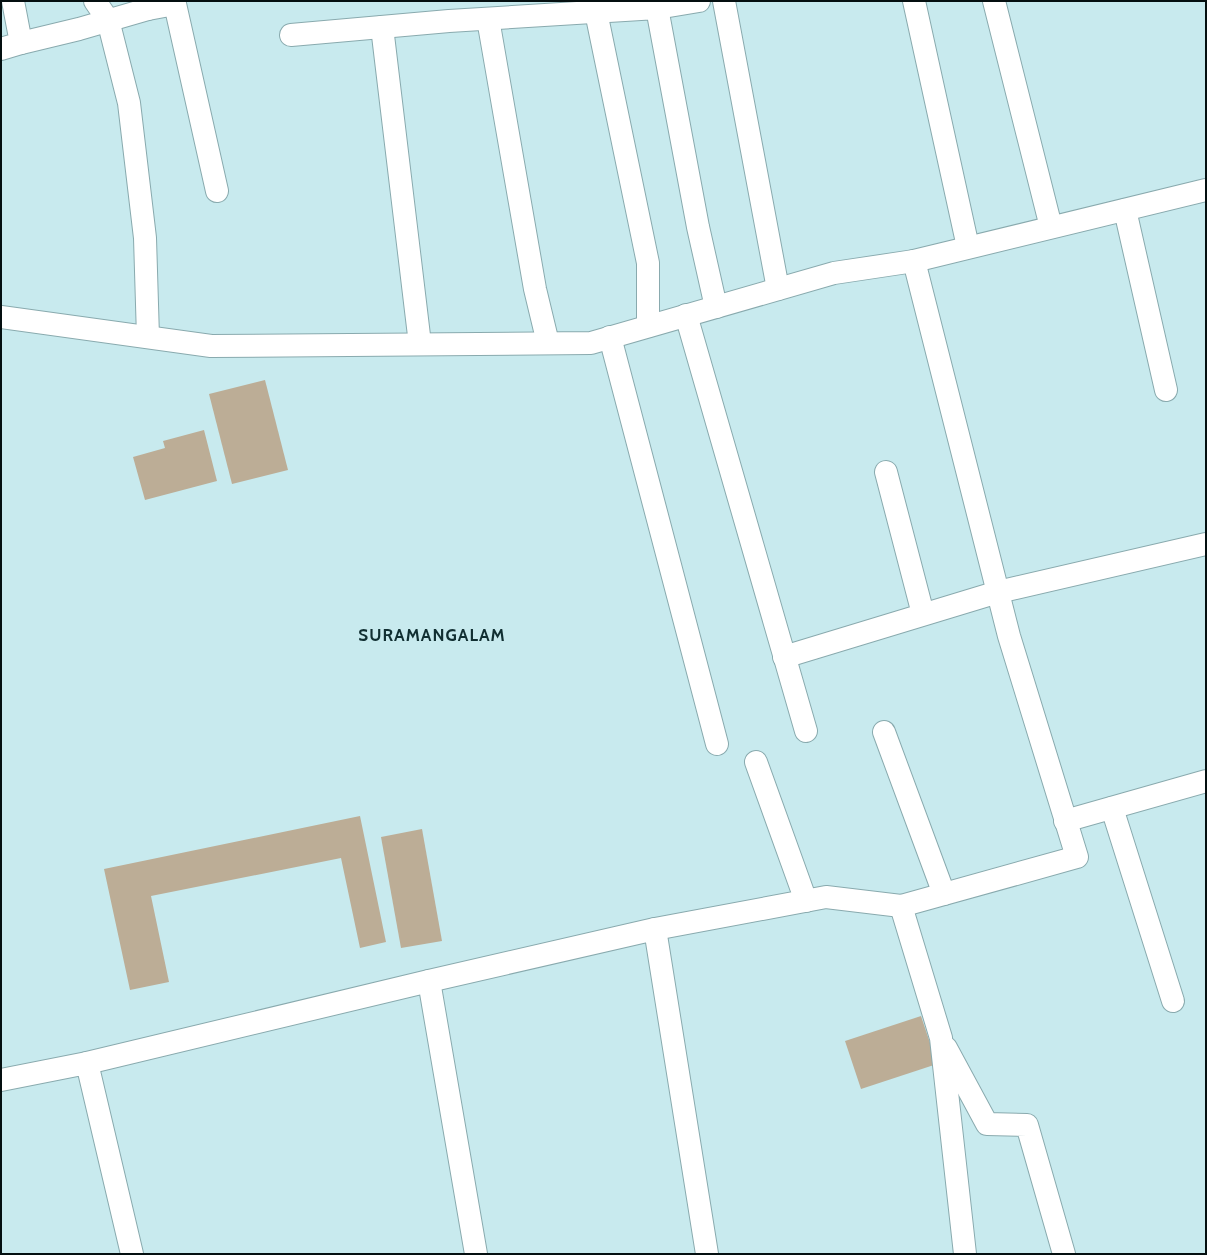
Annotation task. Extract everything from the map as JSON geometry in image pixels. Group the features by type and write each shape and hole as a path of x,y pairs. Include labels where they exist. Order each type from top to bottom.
{"street":[{"path":"13,1 11,46 108,20 147,5 175,4 217,191"},
{"path":"95,1 108,20 129,103 145,238 148,337"},
{"path":"291,35 488,19 543,8 596,12 699,1"},
{"path":"724,1 778,289"},
{"path":"914,1 968,247"},
{"path":"994,1 1051,227"},
{"path":"656,5 698,227 716,307"},
{"path":"596,12 648,263 648,326"},
{"path":"488,19 536,289 548,343"},
{"path":"382,27 420,344"},
{"path":"1,316 211,346 591,343 834,273 914,261 1206,190"},
{"path":"1125,210 1166,390"},
{"path":"1,1080 87,1063 429,981 655,929 826,897 901,906 1077,857 1008,636 914,261"},
{"path":"686,316 806,731"},
{"path":"610,337 717,744"},
{"path":"886,472 923,614"},
{"path":"784,657 998,592 1206,544"},
{"path":"884,732 944,894"},
{"path":"756,762 806,901"},
{"path":"1066,821 1206,781"},
{"path":"1112,808 1173,1001"},
{"path":"901,906 941,1038 965,1254"},
{"path":"655,929 707,1254"},
{"path":"429,981 476,1254"},
{"path":"941,1038 987,1124 1027,1125 1064,1254"},
{"path":"87,1063 132,1254"}],"building":[{"path":"265,380 288,470 232,484 209,394"},
{"path":"204,430 217,481 145,500 133,457 165,448 163,441"},
{"path":"360,816 386,942 360,948 341,858 151,896 169,982 130,990 104,869"},
{"path":"422,829 442,941 401,948 381,837"},
{"path":"921,1016 937,1064 861,1089 845,1041"}],"district":[{"name":"SURAMANGALAM","path":"432,635"}]}
